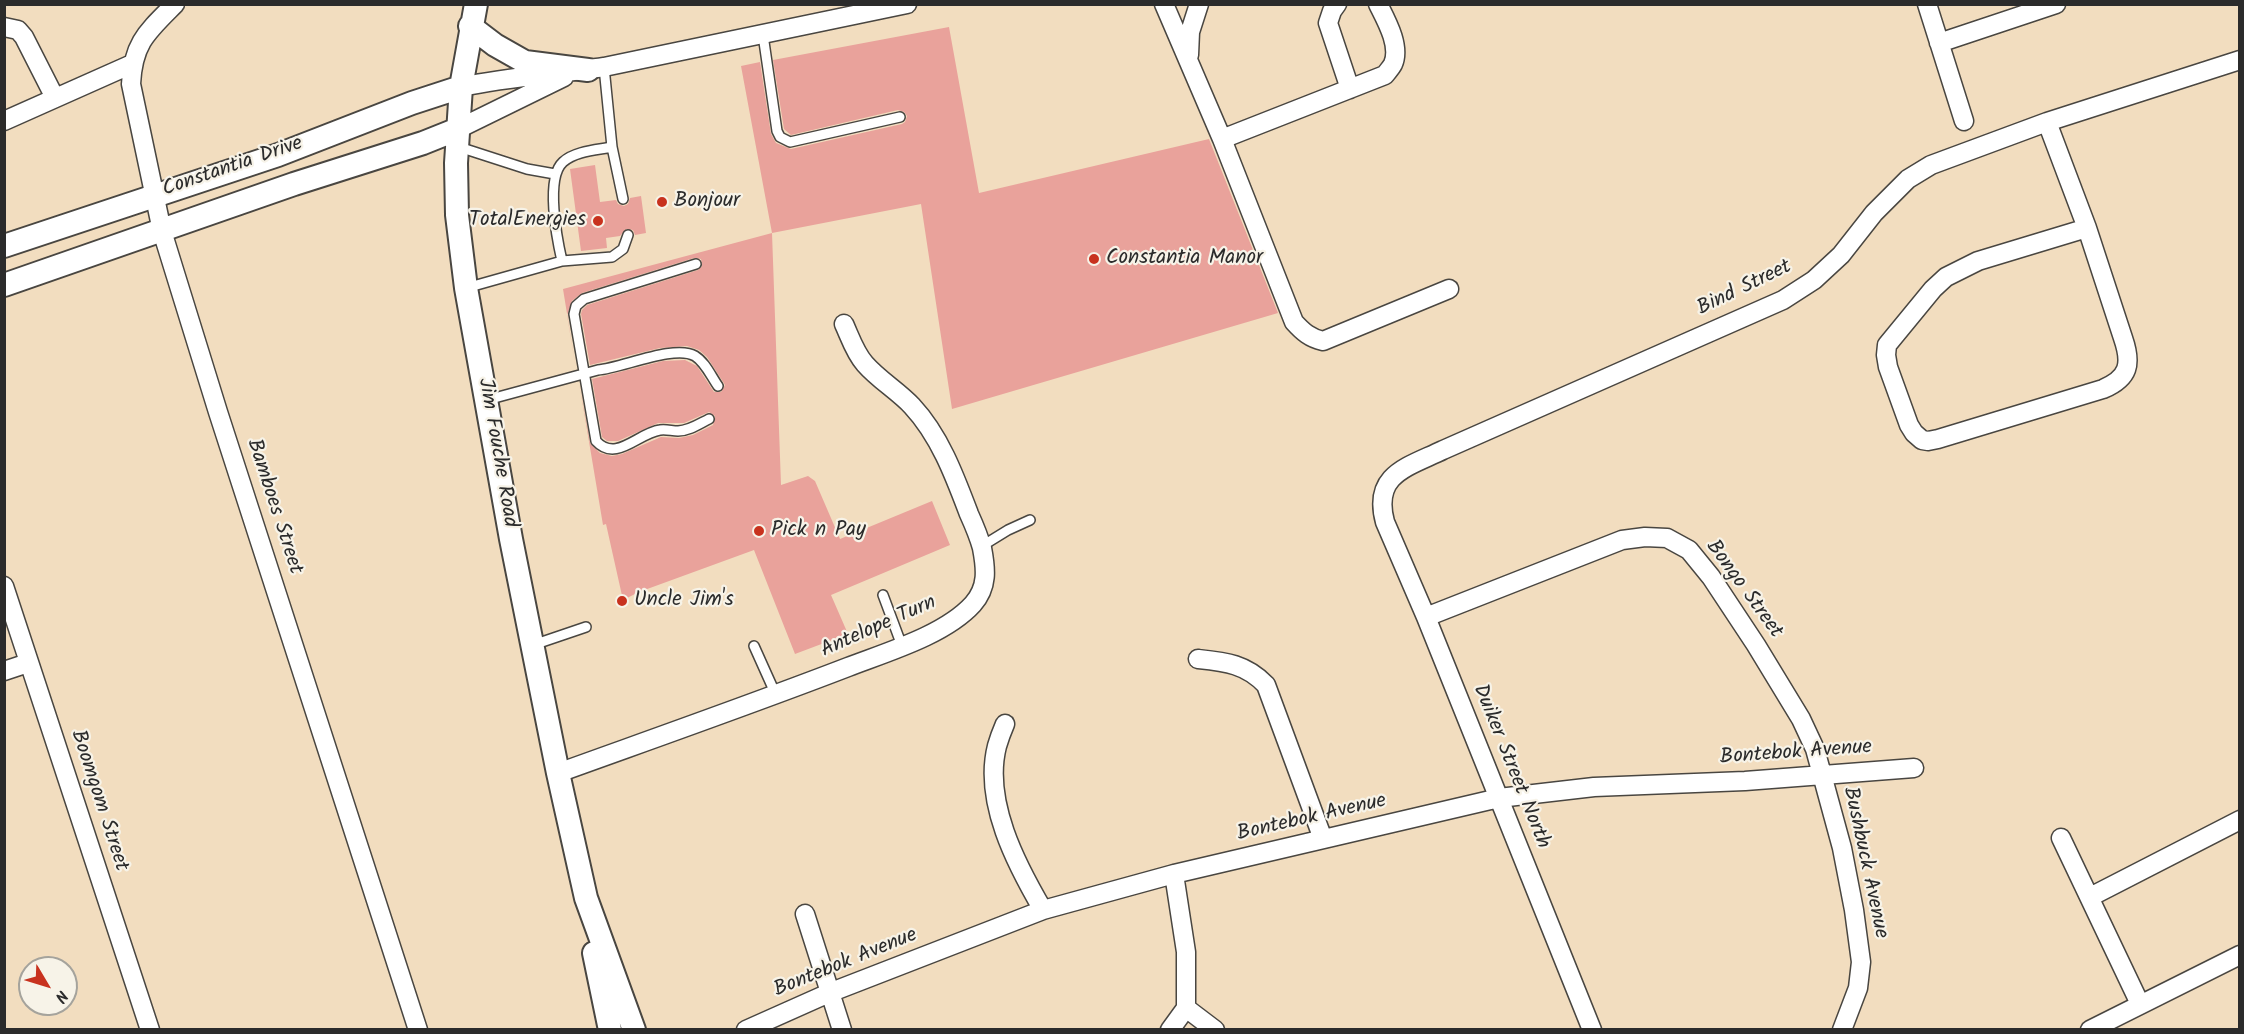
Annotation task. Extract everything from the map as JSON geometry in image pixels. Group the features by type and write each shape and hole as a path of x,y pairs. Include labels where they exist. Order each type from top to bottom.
{"street":[{"name":"Bamboes Street","path":"176,4 140,42 132,64 131,84 162,231 418,1029"},
{"path":"461,87 513,77 589,70 763,35 829,13 906,4"},
{"path":"1164,4 1190,60 1294,322 1308,336 1323,341 1449,289"},
{"path":"1190,60 1190,32 1199,4"},
{"path":"1337,4 1328,23 1350,89"},
{"path":"1222,139 1385,75 1394,63 1395,49 1387,22 1378,4"},
{"path":"1926,4 1964,121"},
{"path":"1939,43 2056,4"},
{"path":"473,15 495,45 525,62 589,70"},
{"name":"Jim Fouche Road","path":"473,15 461,87 457,138 457,215 466,288 511,539 558,773 586,898 591,938 610,1029"},
{"path":"4,27 18,30 24,38 54,98"},
{"name":"Bind Street","path":"1385,522 1381,507 1382,492 1396,472 1782,300 1815,280 1841,255 1874,213 1908,180 1931,165 2047,122 2240,60"},
{"path":"4,121 132,64"},
{"path":"457,138 589,70"},
{"name":"Constantia Drive","path":"4,246 278,155 412,103 461,87"},
{"path":"2047,122 2087,228 2128,352 2128,368 2122,378 2103,389 1938,439 1928,441 1918,437 1909,425 1888,367 1887,345 1895,334 1946,277 1977,261 2087,228"},
{"name":"Constantia Drive","path":"4,285 294,184 423,143 457,138"},
{"name":"Antelope Turn","path":"558,773 776,695 902,645 948,624 972,604 981,592 986,577 982,546 940,446 912,406 864,363 844,324"},
{"name":"Duiker Street North","path":"1385,522 1426,617 1592,1029"},
{"name":"Bongo Street","path":"1426,617 1622,540 1645,537 1667,538 1689,550 1711,578 1756,645 1801,719 1815,749 1821,775"},
{"name":"Boomgom Street","path":"4,586 150,1029"},
{"path":"1198,659 1224,662 1239,667 1254,673 1266,686 1323,839"},
{"path":"4,671 28,663"},
{"path":"1005,724 996,747 995,777 998,808 1022,874 1042,910"},
{"name":"Bontebok Avenue","path":"746,1029 829,993 1042,910 1174,874 1498,798 1594,787 1914,768"},
{"name":"Bushbuck Avenue","path":"1821,775 1842,848 1862,962 1858,988 1842,1029"},
{"path":"2090,897 2240,820"},
{"path":"2061,838 2140,1004"},
{"path":"1170,1029 1186,1008 1186,952 1174,874"},
{"name":"Jim Fouche Road","path":"586,898 634,1029"},
{"path":"805,914 842,1029"},
{"path":"2090,1029 2240,955"},
{"path":"1186,1008 1215,1029"}],"lane":[{"path":"763,35 777,131 784,140 790,142 900,117"},
{"path":"589,70 612,147 623,199"},
{"path":"457,138 527,169 555,174"},
{"path":"562,261 556,233 555,174 563,162 582,153 612,147"},
{"path":"466,288 562,261 612,257 623,249 628,236"},
{"path":"696,264 597,293 579,302 574,314 596,441 604,449 627,445 659,430 687,430 709,419"},
{"path":"487,400 585,373 613,369 640,359 676,353 689,353 704,363 718,386"},
{"path":"982,546 1030,520"},
{"path":"884,595 902,645"},
{"path":"533,645 586,627"},
{"path":"754,646 776,695"}],"building":[{"name":"Constantia Manor","path":"949,27 979,193 1209,139 1278,313 952,409 921,204 772,233 741,66 760,62 771,134 776,143 791,149 902,124 907,116 898,110 791,135 784,129 773,60"},
{"path":"595,165 600,202 616,200 618,204 624,206 628,204 630,198 641,196 646,233 635,235 633,230 626,229 620,236 606,238 607,248 581,251 570,169"},
{"path":"772,233 781,485 808,476 815,481 840,539 932,501 950,545 831,595 848,634 795,654 754,550 623,600 606,524 603,525 579,382 590,443 600,453 612,456 661,437 679,438 693,435 713,425 715,416 709,412 684,423 658,423 618,441 607,441 602,437 592,379 663,361 685,360 697,366 714,392 721,392 725,385 707,357 699,350 687,346 660,348 590,365 581,314 587,305 698,270 702,266 701,259 694,258 582,293 572,301 567,315 563,289"}],"place":[{"name":"Bonjour","path":"662,202"},
{"name":"TotalEnergies","path":"598,221"},
{"name":"Constantia Manor","path":"1094,259"},
{"name":"Pick n Pay","path":"759,531"},
{"name":"Uncle Jim's","path":"622,601"}]}
